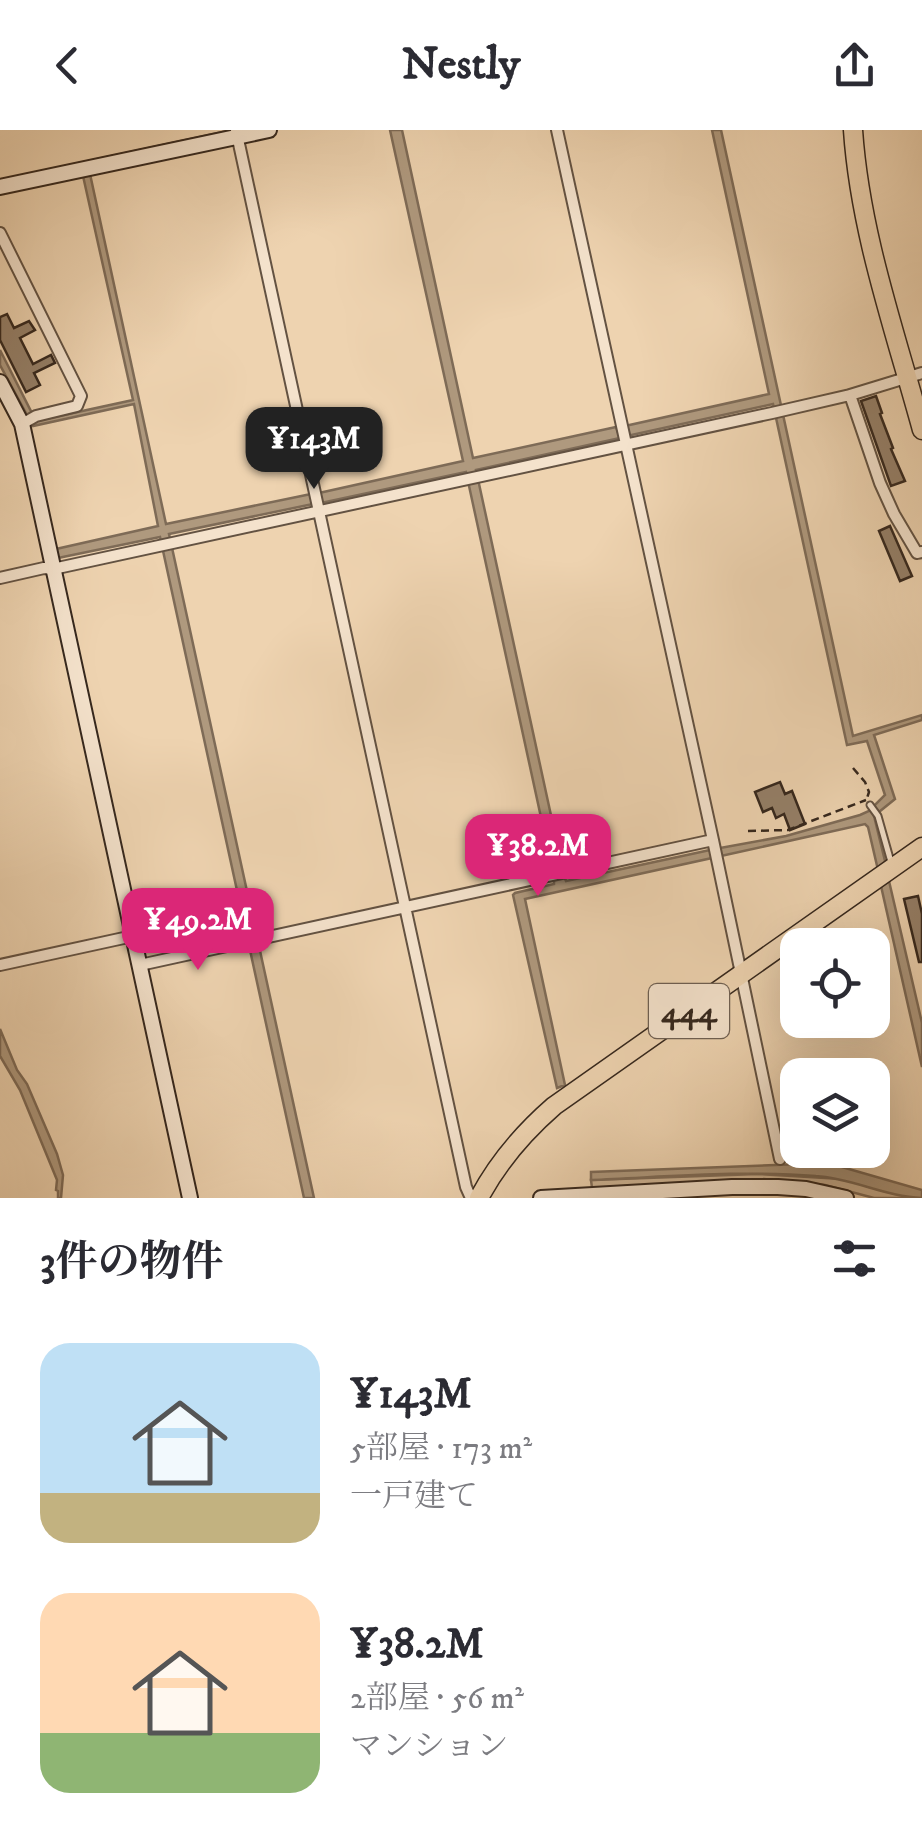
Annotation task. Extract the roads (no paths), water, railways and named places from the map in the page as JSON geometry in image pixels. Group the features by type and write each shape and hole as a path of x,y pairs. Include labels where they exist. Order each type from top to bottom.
{"highway":[{"path":"854,130 871,248 915,375 922,430"},
{"name":"444","path":"475,1198 510,1150 542,1116 922,847"}],"street":[{"path":"0,187 237,133 269,130"},
{"path":"557,130 780,1159"},
{"path":"237,133 466,1187 475,1198"},
{"path":"0,233 81,396 76,406 29,420"},
{"path":"0,578 625,446 850,395 915,375"},
{"path":"0,382 29,420 53,568 190,1198"},
{"path":"850,395 894,514 917,554 922,552"},
{"path":"140,964 713,840"},
{"path":"0,965 133,936"},
{"path":"541,1198 778,1187 846,1198"}],"lane":[{"path":"868,802 878,816 894,867"}],"waterway":[{"path":"0,180 232,130"}]}
